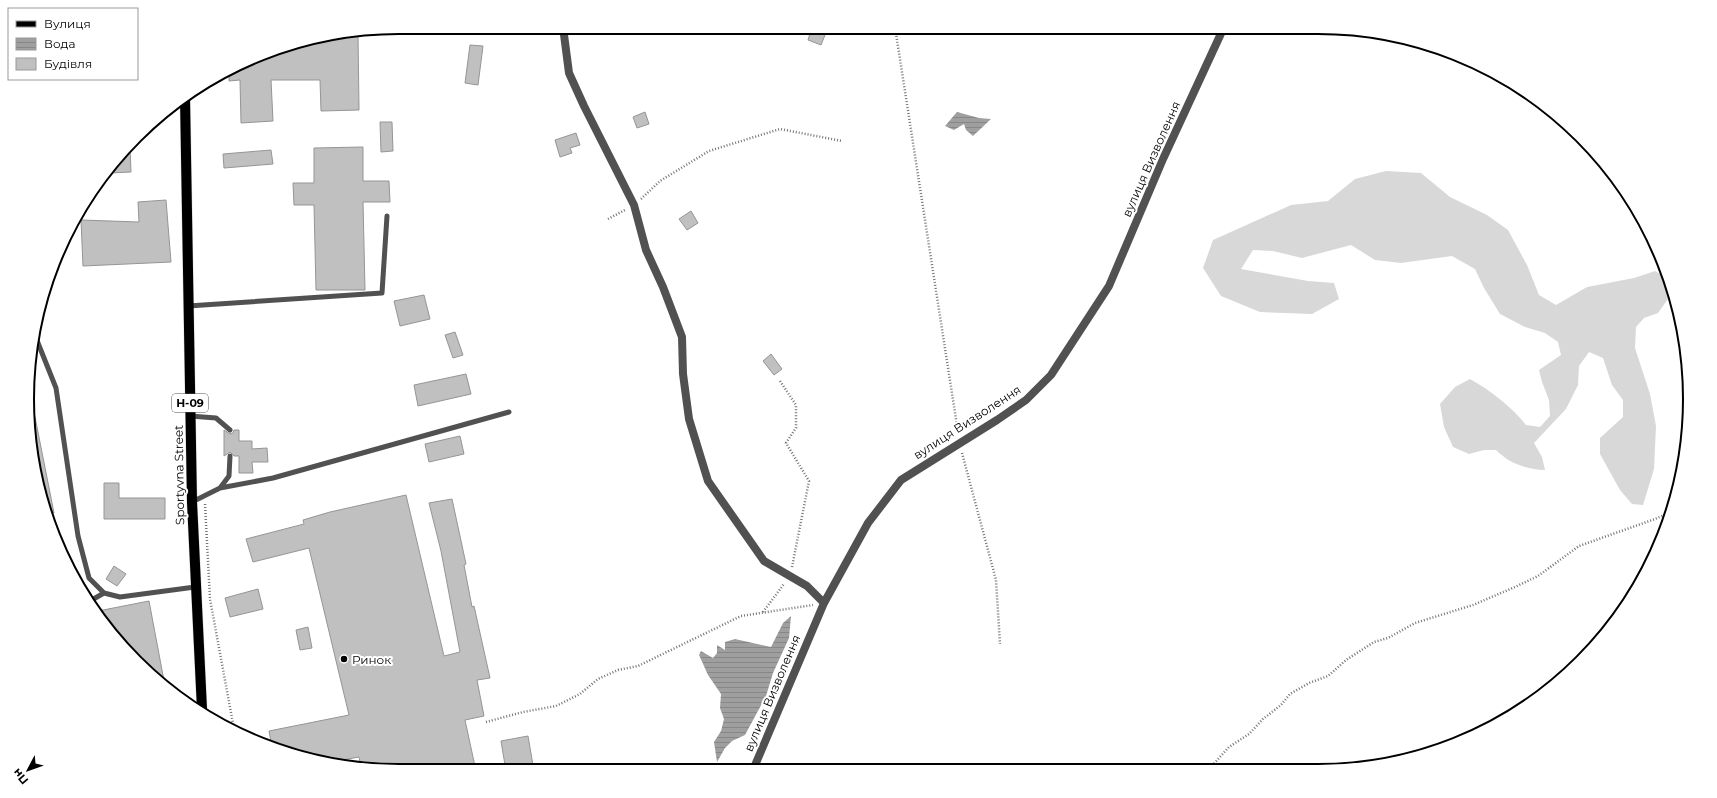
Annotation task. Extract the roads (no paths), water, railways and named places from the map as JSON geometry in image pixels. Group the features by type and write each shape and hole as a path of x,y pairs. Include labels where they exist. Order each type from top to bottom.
{"main road":[{"name":"Sportyvna Street","path":"185,103 192,502 202,706"}],"street":[{"path":"563,34 569,73 634,205 646,250 663,287 682,337 683,374 689,419 708,481 764,561 807,586 824,603"},
{"name":"вулиця Визволення","path":"756,764 824,603 868,523 901,480 1026,400 1051,375 1109,286 1163,159 1221,34"}],"lane":[{"path":"188,306 382,292 387,216"},
{"path":"38,344 56,388 78,536 89,578 104,593 120,597 196,587"},
{"path":"192,502 220,488 273,478 509,412"},
{"path":"190,416 216,418 230,430"},
{"path":"220,488 229,476 230,456"},
{"path":"94,599 104,593"}],"water":[{"path":"957,112 979,118 991,119 973,136 966,130 964,124 954,130 945,126"},
{"path":"791,616 789,638 773,673 766,696 745,735 732,741 725,748 717,762 714,742 721,731 724,719 720,708 721,694 708,675 699,655 701,651 713,658 717,653 717,645 725,650 725,642 735,639 771,647 783,623"}],"place":[{"name":"Ринок","path":"344,659"}]}
